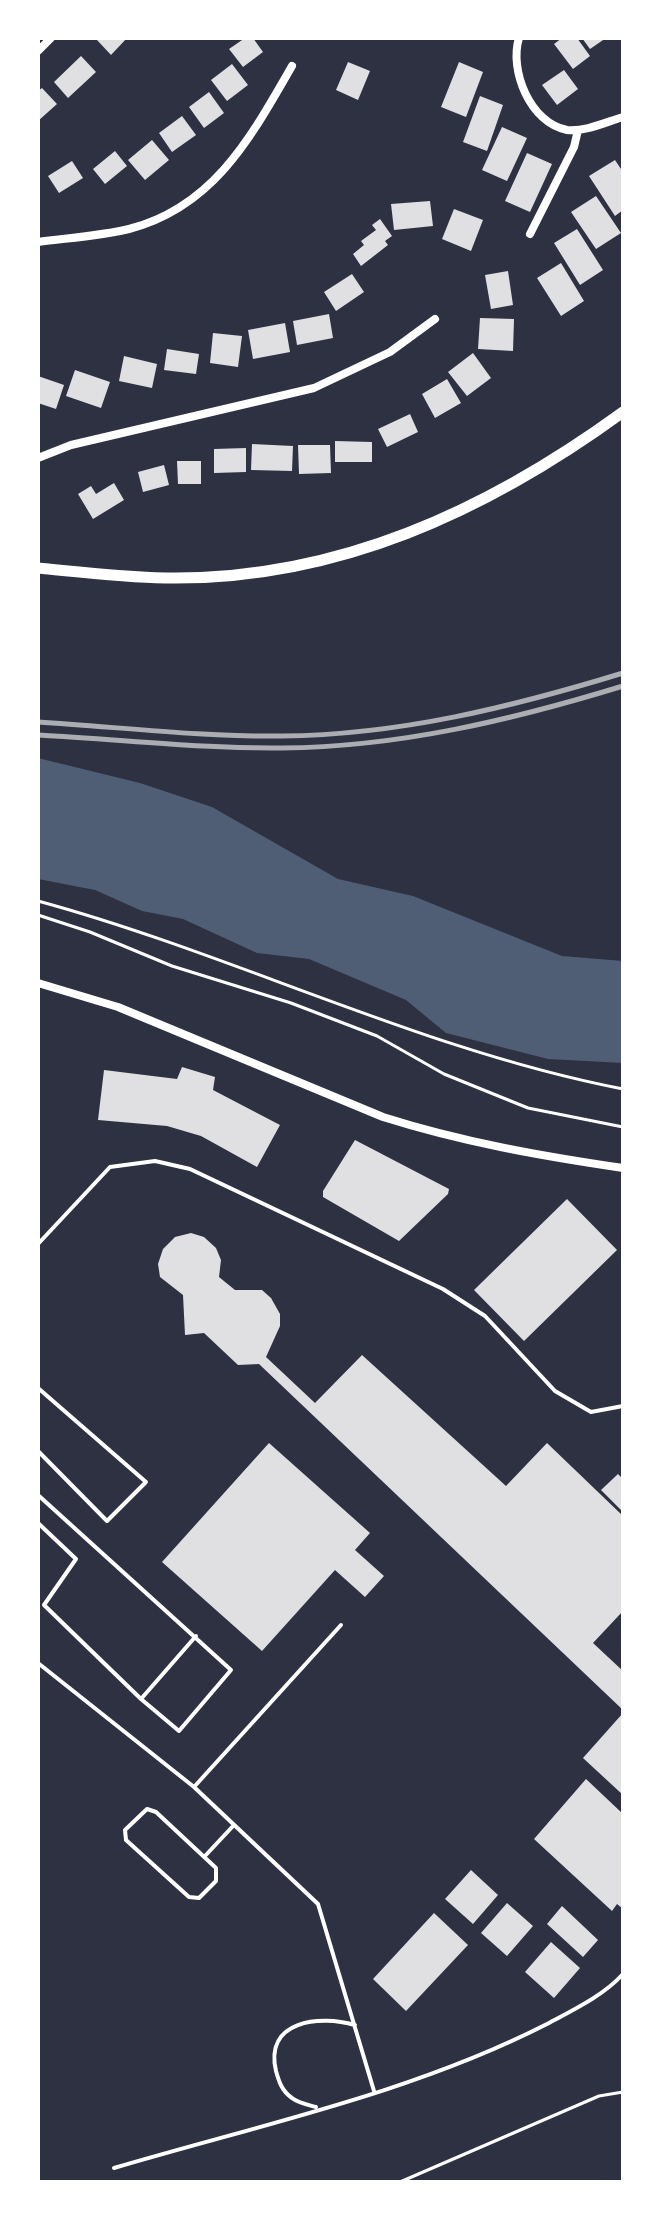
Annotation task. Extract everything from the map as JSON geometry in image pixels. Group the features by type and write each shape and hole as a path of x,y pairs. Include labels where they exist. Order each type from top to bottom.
{"main road":[{"path":"38,568 112,575 207,577 279,569 350,554 414,533 503,492 546,467 623,412"}],"street":[{"path":"38,51 51,38"},
{"path":"519,38 515,67 530,99 555,125 578,130 623,117"},
{"path":"38,242 125,230 150,223 192,200 233,162 292,66"},
{"path":"530,234 574,147 578,130"},
{"path":"38,458 71,445 314,388 390,352 435,319"},
{"path":"38,983 118,1007 383,1117 465,1142 623,1168"}],"lane":[{"path":"38,1244 110,1167 155,1161 190,1169 443,1289 485,1316 555,1391 591,1412 623,1406"},
{"path":"38,1388 146,1482 107,1521 38,1451"},
{"path":"38,1495 231,1670 179,1731 141,1699 44,1605 76,1559 38,1523"},
{"path":"194,1787 341,1625"},
{"path":"141,1699 196,1636"},
{"path":"38,1663 194,1787 318,1904 374,2091"},
{"path":"152,1810 205,1856 216,1868 218,1877 199,1898 192,1899 130,1844 125,1830 142,1812 152,1810"},
{"path":"205,1856 234,1825"},
{"path":"114,2168 435,2073 526,2034 581,2006 623,1974"},
{"path":"318,2108 293,2099 280,2085 274,2060 279,2041 295,2024 314,2020 331,2018 355,2025"}],"path":[{"path":"38,901 127,925 486,1057 623,1089"},
{"path":"38,915 90,932 172,966 291,1003 377,1036 444,1074 528,1108 623,1127"},
{"path":"400,2182 599,2096 623,2092"}],"water":[{"path":"38,758 140,783 212,807 338,879 413,896 562,956 623,961 623,1063 548,1059 446,1033 406,1000 309,959 257,953 183,919 142,911 95,890 38,879"}],"building":[{"path":"127,38 111,55 97,40"},
{"path":"245,38 253,38 263,52 243,67 229,49"},
{"path":"562,38 577,38 590,56 573,69 554,44"},
{"path":"582,38 606,38 590,49"},
{"path":"81,56 96,72 68,98 54,82"},
{"path":"348,62 370,71 358,100 336,90"},
{"path":"459,62 483,72 466,117 441,107"},
{"path":"232,64 248,85 227,101 211,80"},
{"path":"564,70 578,89 557,105 542,85"},
{"path":"42,88 57,104 38,121 38,91"},
{"path":"209,92 224,113 204,128 189,107"},
{"path":"480,96 503,105 487,151 463,142"},
{"path":"182,116 196,135 172,152 159,133"},
{"path":"502,127 527,138 507,181 482,170"},
{"path":"152,140 169,160 145,180 128,160"},
{"path":"115,151 127,166 105,184 93,169"},
{"path":"527,153 552,164 530,212 505,201"},
{"path":"615,160 623,172 623,210 615,216 589,176"},
{"path":"72,161 83,178 59,193 48,176"},
{"path":"596,196 621,233 596,249 571,212"},
{"path":"430,201 433,226 394,230 391,204"},
{"path":"454,209 483,220 471,251 442,239"},
{"path":"380,219 392,236 385,241 388,245 361,266 353,254 364,245 361,241 376,230 372,225"},
{"path":"577,229 603,270 580,285 554,243"},
{"path":"561,263 584,301 561,316 537,278"},
{"path":"508,271 513,305 491,309 485,275"},
{"path":"352,274 364,292 336,311 324,292"},
{"path":"329,314 333,338 297,345 293,321"},
{"path":"480,318 514,319 513,351 478,349"},
{"path":"285,323 290,352 253,359 248,330"},
{"path":"213,333 242,336 238,367 210,363"},
{"path":"167,349 199,354 196,374 164,370"},
{"path":"473,353 491,378 467,396 448,372"},
{"path":"124,356 157,364 152,388 119,381"},
{"path":"75,370 110,382 101,408 66,396"},
{"path":"38,376 64,385 56,409 38,403"},
{"path":"447,379 461,403 435,418 422,394"},
{"path":"410,414 418,432 387,447 378,429"},
{"path":"335,441 372,442 372,462 335,462"},
{"path":"252,444 293,446 292,471 251,470"},
{"path":"298,445 330,445 331,473 299,474"},
{"path":"246,448 246,472 214,473 214,449"},
{"path":"177,461 201,461 201,484 178,484"},
{"path":"164,465 169,485 143,492 138,472"},
{"path":"114,483 124,500 93,519 78,494 91,486 96,494"},
{"path":"182,1067 215,1077 213,1090 280,1125 257,1167 201,1136 167,1126 98,1120 104,1070 177,1079"},
{"path":"355,1140 449,1189 448,1194 399,1241 323,1197 323,1191"},
{"path":"567,1199 617,1250 524,1341 474,1290"},
{"path":"191,1233 204,1237 216,1248 221,1260 219,1277 235,1290 262,1290 271,1298 280,1314 280,1326 266,1357 315,1403 362,1355 506,1486 547,1443 623,1516 623,1611 593,1643 623,1671 623,1710 259,1364 238,1365 204,1333 185,1335 183,1295 160,1277 158,1264 163,1249 175,1237"},
{"path":"269,1443 370,1533 355,1550 384,1576 365,1597 335,1570 262,1651 162,1562"},
{"path":"618,1474 623,1479 623,1512 601,1490"},
{"path":"623,1713 623,1795 583,1758"},
{"path":"586,1779 623,1814 623,1909 617,1904 612,1911 534,1839"},
{"path":"471,1870 498,1895 473,1924 445,1899"},
{"path":"507,1903 533,1926 507,1956 481,1933"},
{"path":"562,1906 598,1940 583,1957 547,1924"},
{"path":"434,1913 468,1945 406,2011 373,1979"},
{"path":"551,1942 580,1968 554,1998 525,1972"}],"railway":[{"path":"38,722 221,735 282,736 369,731 497,708 623,673"},
{"path":"38,735 221,747 282,748 369,743 497,720 623,686"}]}
